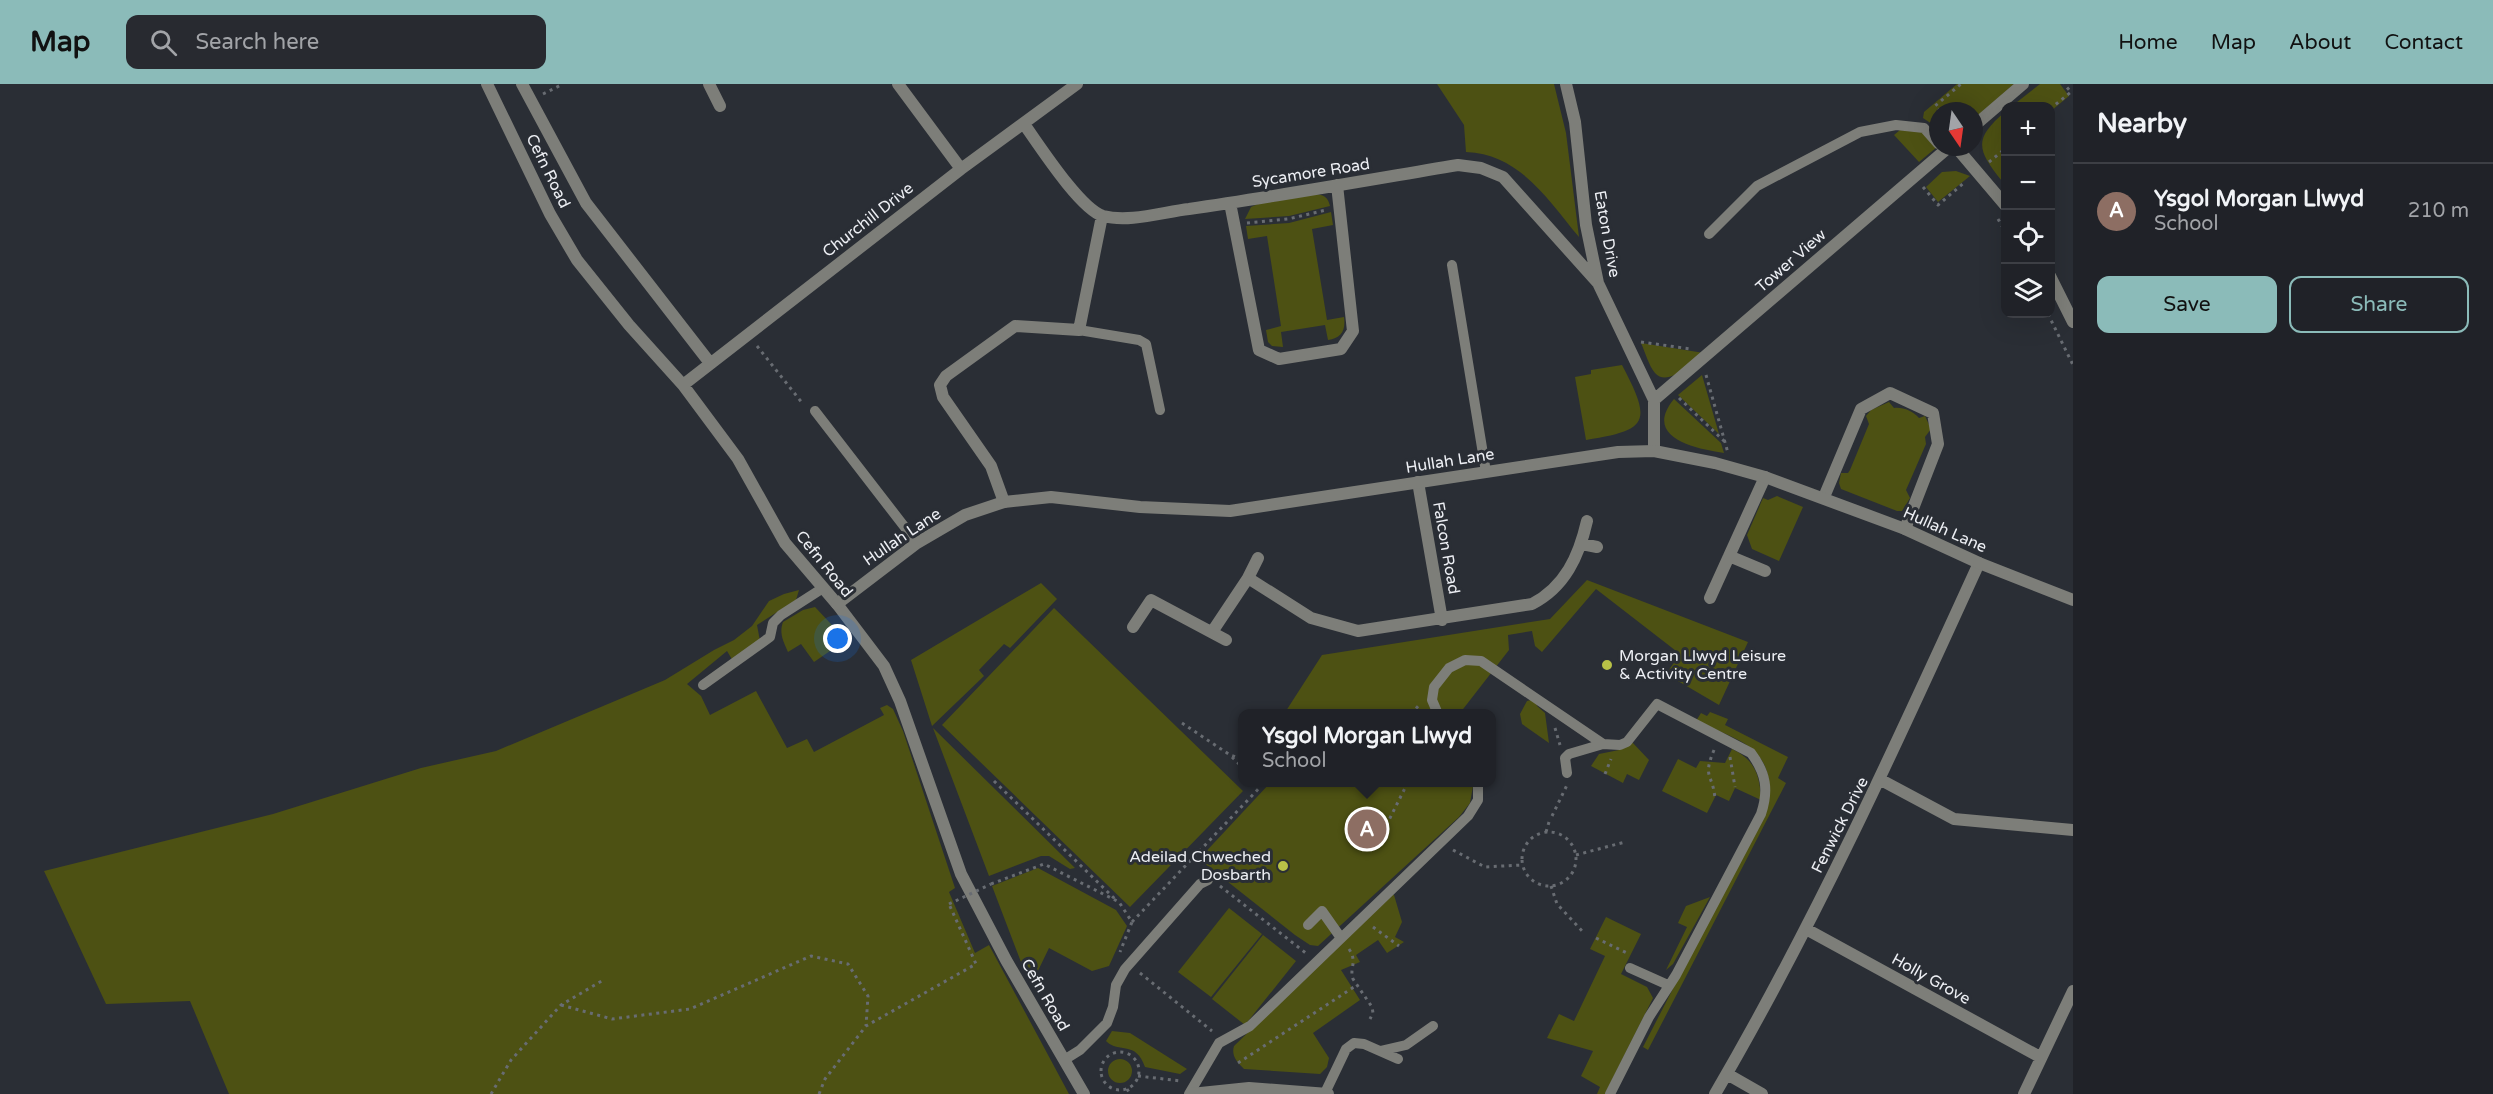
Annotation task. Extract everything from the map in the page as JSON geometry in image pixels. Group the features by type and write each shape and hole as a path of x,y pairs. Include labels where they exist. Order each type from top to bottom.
{"street":[{"name":"Cefn Road","path":"487,84 550,214 577,261 629,325 683,385 738,459 785,543 837,604 884,666 900,701 962,874 1006,960 1084,1094"},
{"name":"Cefn Road","path":"522,84 586,203 710,363"},
{"path":"708,84 720,106"},
{"path":"898,84 961,169"},
{"name":"Churchill Drive","path":"683,385 961,169 1077,84"},
{"name":"Eaton Drive","path":"1566,84 1575,122 1586,225 1598,283 1654,400 1654,451"},
{"path":"1983,118 2023,84"},
{"path":"1004,502 991,466 943,397 940,385 946,376 1015,326 1079,330 1102,216 1089,208 1074,192 1024,124"},
{"name":"Tower View","path":"1654,400 1936,156"},
{"path":"1958,156 1978,172 2001,200"},
{"name":"Sycamore Road","path":"1102,216 1122,218 1230,203 1458,165 1481,168 1503,177 1598,283"},
{"path":"1230,203 1259,350 1279,359 1290,358 1341,349 1353,331 1337,186"},
{"path":"2055,286 2073,322"},
{"path":"1824,497 1861,409 1890,393 1933,413 1938,444 1905,529"},
{"name":"Hullah Lane","path":"837,604 917,543 965,515 1004,502 1052,497 1140,507 1230,511 1618,452 1654,451 1732,468 1824,497 1905,529 1979,563 2072,598"},
{"path":"1710,598 1765,477"},
{"name":"Falcon Road","path":"1418,482 1442,620"},
{"name":"Falcon Road","path":"1248,578 1311,618 1358,631 1442,620 1532,604 1547,597 1559,586 1582,544 1587,521"},
{"path":"1582,544 1597,547"},
{"path":"1729,555 1765,571"},
{"path":"1212,632 1248,578 1258,558"},
{"name":"Fenwick Drive","path":"1715,1094 1806,929 1881,780 1979,563"},
{"path":"1133,627 1150,600 1226,640"},
{"path":"1881,780 1954,819 2073,830"},
{"name":"Holly Grove","path":"1806,929 2040,1057"},
{"path":"2024,1094 2073,992"},
{"path":"1727,1074 1762,1094"},
{"path":"1192,1090 1249,1088 1327,1094"}],"lane":[{"path":"1709,234 1757,186 1860,132 1896,125 1924,128 1929,132"},
{"path":"1452,265 1486,472"},
{"path":"1079,330 1139,340 1146,344 1160,410"},
{"path":"815,411 917,543"},
{"path":"703,685 770,637 773,623 781,615 823,588"},
{"path":"1436,709 1432,700 1434,687 1449,668 1465,660 1481,661 1603,744"},
{"path":"1566,769 1565,758 1569,754 1603,744 1620,746 1627,742 1658,704 1751,753 1766,781 1767,798 1761,814 1610,1094"},
{"path":"1192,1090 1216,1046 1250,1026 1468,816 1478,800 1478,787"},
{"path":"1064,1060 1080,1050 1107,1023 1113,1007 1116,985 1129,964 1200,884 1208,880"},
{"path":"1308,925 1322,911 1341,938"},
{"path":"1630,968 1668,985"},
{"path":"1380,1051 1406,1045 1433,1026"},
{"path":"1327,1094 1346,1049 1354,1043 1364,1044 1398,1059"}],"path":[{"path":"531,100 563,84"},
{"path":"1940,102 1960,84"},
{"path":"2055,105 2071,92 2064,84"},
{"path":"1914,177 1938,205 2001,152"},
{"path":"1234,222 1261,223 1288,219 1339,205"},
{"path":"2050,318 2073,365"},
{"path":"748,334 801,403 815,411"},
{"path":"1625,339 1706,355 1732,468"},
{"path":"1668,388 1725,443"},
{"path":"1541,702 1553,720 1566,769 1566,787 1552,816"},
{"path":"1182,723 1230,755 1238,764"},
{"path":"1724,739 1735,787"},
{"path":"1714,799 1714,786 1707,777 1708,765 1724,739"},
{"path":"1230,755 1238,758"},
{"path":"994,781 1119,902 1132,922"},
{"path":"1223,1040 1129,964 1120,954 1132,922 1262,787"},
{"path":"1383,832 1406,787"},
{"path":"1546,832 1549,822"},
{"path":"1546,832 1564,836 1571,843 1576,855 1575,868 1570,876 1564,882 1551,886 1539,885 1531,880 1522,865 1524,847 1530,840 1546,832"},
{"path":"1441,842 1485,867 1522,865"},
{"path":"1576,855 1625,842"},
{"path":"819,1094 825,1079 866,1026 976,964 949,904 991,884 1044,864 1119,902"},
{"path":"1208,880 1216,883 1317,961"},
{"path":"1551,886 1557,904 1582,932"},
{"path":"1361,919 1399,946"},
{"path":"1341,938 1354,956 1352,974 1372,1007 1373,1013 1370,1019"},
{"path":"561,1005 612,1019 690,1009 811,956 848,964 868,996 866,1026"},
{"path":"491,1094 511,1060 561,1005 605,979"},
{"path":"1238,1063 1357,985"},
{"path":"1117,1052 1130,1055 1138,1064 1138,1076 1132,1086 1127,1089 1115,1089 1105,1082 1101,1070 1106,1058 1117,1052"},
{"path":"1138,1076 1192,1090"},
{"path":"1127,1089 1130,1094"}],"green space":[{"path":"1437,84 1554,84 1566,133 1579,237 1544,194 1517,170 1485,155 1466,152 1464,125"},
{"path":"1957,84 2014,84 1983,111 1983,102 1936,102"},
{"path":"2040,84 2060,84 2069,96 2055,108 2055,102 2017,102"},
{"path":"1929,108 1929,122 1923,118 1924,112"},
{"path":"2001,116 2001,180 1987,161 1983,149 1983,138"},
{"path":"1900,130 1924,132 1929,138 1929,154 1919,162 1894,135"},
{"path":"1956,171 1970,176 1938,202 1926,187 1942,172"},
{"path":"1315,194 1325,197 1330,206 1289,216 1245,219 1251,207 1258,204"},
{"path":"1331,212 1333,225 1312,229 1327,320 1344,317 1343,330 1336,338 1328,340 1325,325 1281,332 1283,347 1272,346 1268,342 1266,330 1281,326 1267,236 1248,239 1246,226 1289,223"},
{"path":"1641,343 1704,353 1681,372 1660,377 1651,367"},
{"path":"1622,365 1638,399 1639,420 1633,427 1622,432 1586,440 1575,377 1591,374 1591,370"},
{"path":"1702,375 1719,434 1678,395"},
{"path":"1674,399 1721,443 1724,453 1687,444 1668,432 1664,423 1666,412"},
{"path":"1889,402 1894,408 1908,410 1919,418 1925,416 1931,429 1925,437 1926,444 1906,490 1910,498 1902,511 1841,489 1839,483 1841,473 1848,473 1850,470 1869,424 1866,416 1871,410"},
{"path":"1777,496 1803,507 1779,561 1752,549 1747,535 1763,498 1768,500"},
{"path":"1587,580 1748,642 1719,705 1666,674 1680,654 1596,589 1542,652 1535,646 1532,631 1508,635 1509,650 1463,709 1287,709 1322,655 1550,619"},
{"path":"1041,583 1057,599 1010,648 1004,644 979,670 984,676 932,726 911,660"},
{"path":"799,590 796,600 757,625 760,641 733,661 727,651 687,684 701,696 710,715 756,691 787,748 807,739 814,752 884,715 880,708 887,705 893,709 903,731 955,888 949,892 975,953 989,945 1069,1094 229,1094 190,1001 106,1004 44,871 273,814 421,768 496,751 665,680 734,640 752,626 769,601"},
{"path":"815,607 846,640 814,662 801,644 788,652 781,630 783,622 803,610"},
{"path":"1054,608 1243,791 1130,907 942,725"},
{"path":"1535,699 1537,706 1545,713 1549,743 1522,724 1520,714 1527,701"},
{"path":"1710,712 1728,719 1725,725 1788,757 1778,778 1786,783 1648,1050 1643,1047 1768,804 1769,785 1766,770 1760,758 1740,741 1696,721 1701,713 1707,716"},
{"path":"933,728 1075,868 1070,869 1049,856 1041,856 989,876"},
{"path":"1632,742 1649,760 1639,780 1627,774 1623,783 1591,766 1599,754 1619,750"},
{"path":"1732,749 1746,758 1755,769 1761,800 1735,788 1729,801 1716,795 1707,813 1662,791 1678,759 1696,768 1700,761 1725,763"},
{"path":"1266,787 1473,787 1470,803 1459,817 1318,946 1310,945 1295,935 1199,859"},
{"path":"1038,868 1116,910 1127,926 1109,966 1092,971 1049,948 1035,977 1021,962 992,886"},
{"path":"1391,894 1394,895 1402,922 1395,937 1404,942 1387,953 1378,940 1356,955 1360,962 1341,970 1360,1000 1313,1033 1329,1058 1327,1067 1320,1074 1244,1069 1234,1056 1234,1046"},
{"path":"1710,897 1673,964 1666,970 1687,927 1678,923 1686,906"},
{"path":"1229,908 1262,934 1211,997 1178,972"},
{"path":"1606,917 1641,934 1621,974 1647,987 1653,998 1605,1094 1597,1094 1600,1087 1581,1076 1593,1051 1547,1038 1559,1014 1574,1021 1605,956 1590,949"},
{"path":"1263,935 1296,961 1245,1025 1212,999"},
{"path":"1112,1031 1130,1033 1187,1069 1180,1074 1145,1067 1137,1053 1116,1047 1106,1041"},
{"path":"1120,1059 1128,1063 1132,1071 1128,1079 1120,1083 1112,1079 1108,1071 1112,1063"}],"place":[{"name":"Morgan Llwyd Leisure & Activity Centre","path":"1607,665"},
{"name":"Ysgol Morgan Llwyd","path":"1367,829"},
{"name":"Adeilad Chweched Dosbarth","path":"1283,866"}]}
